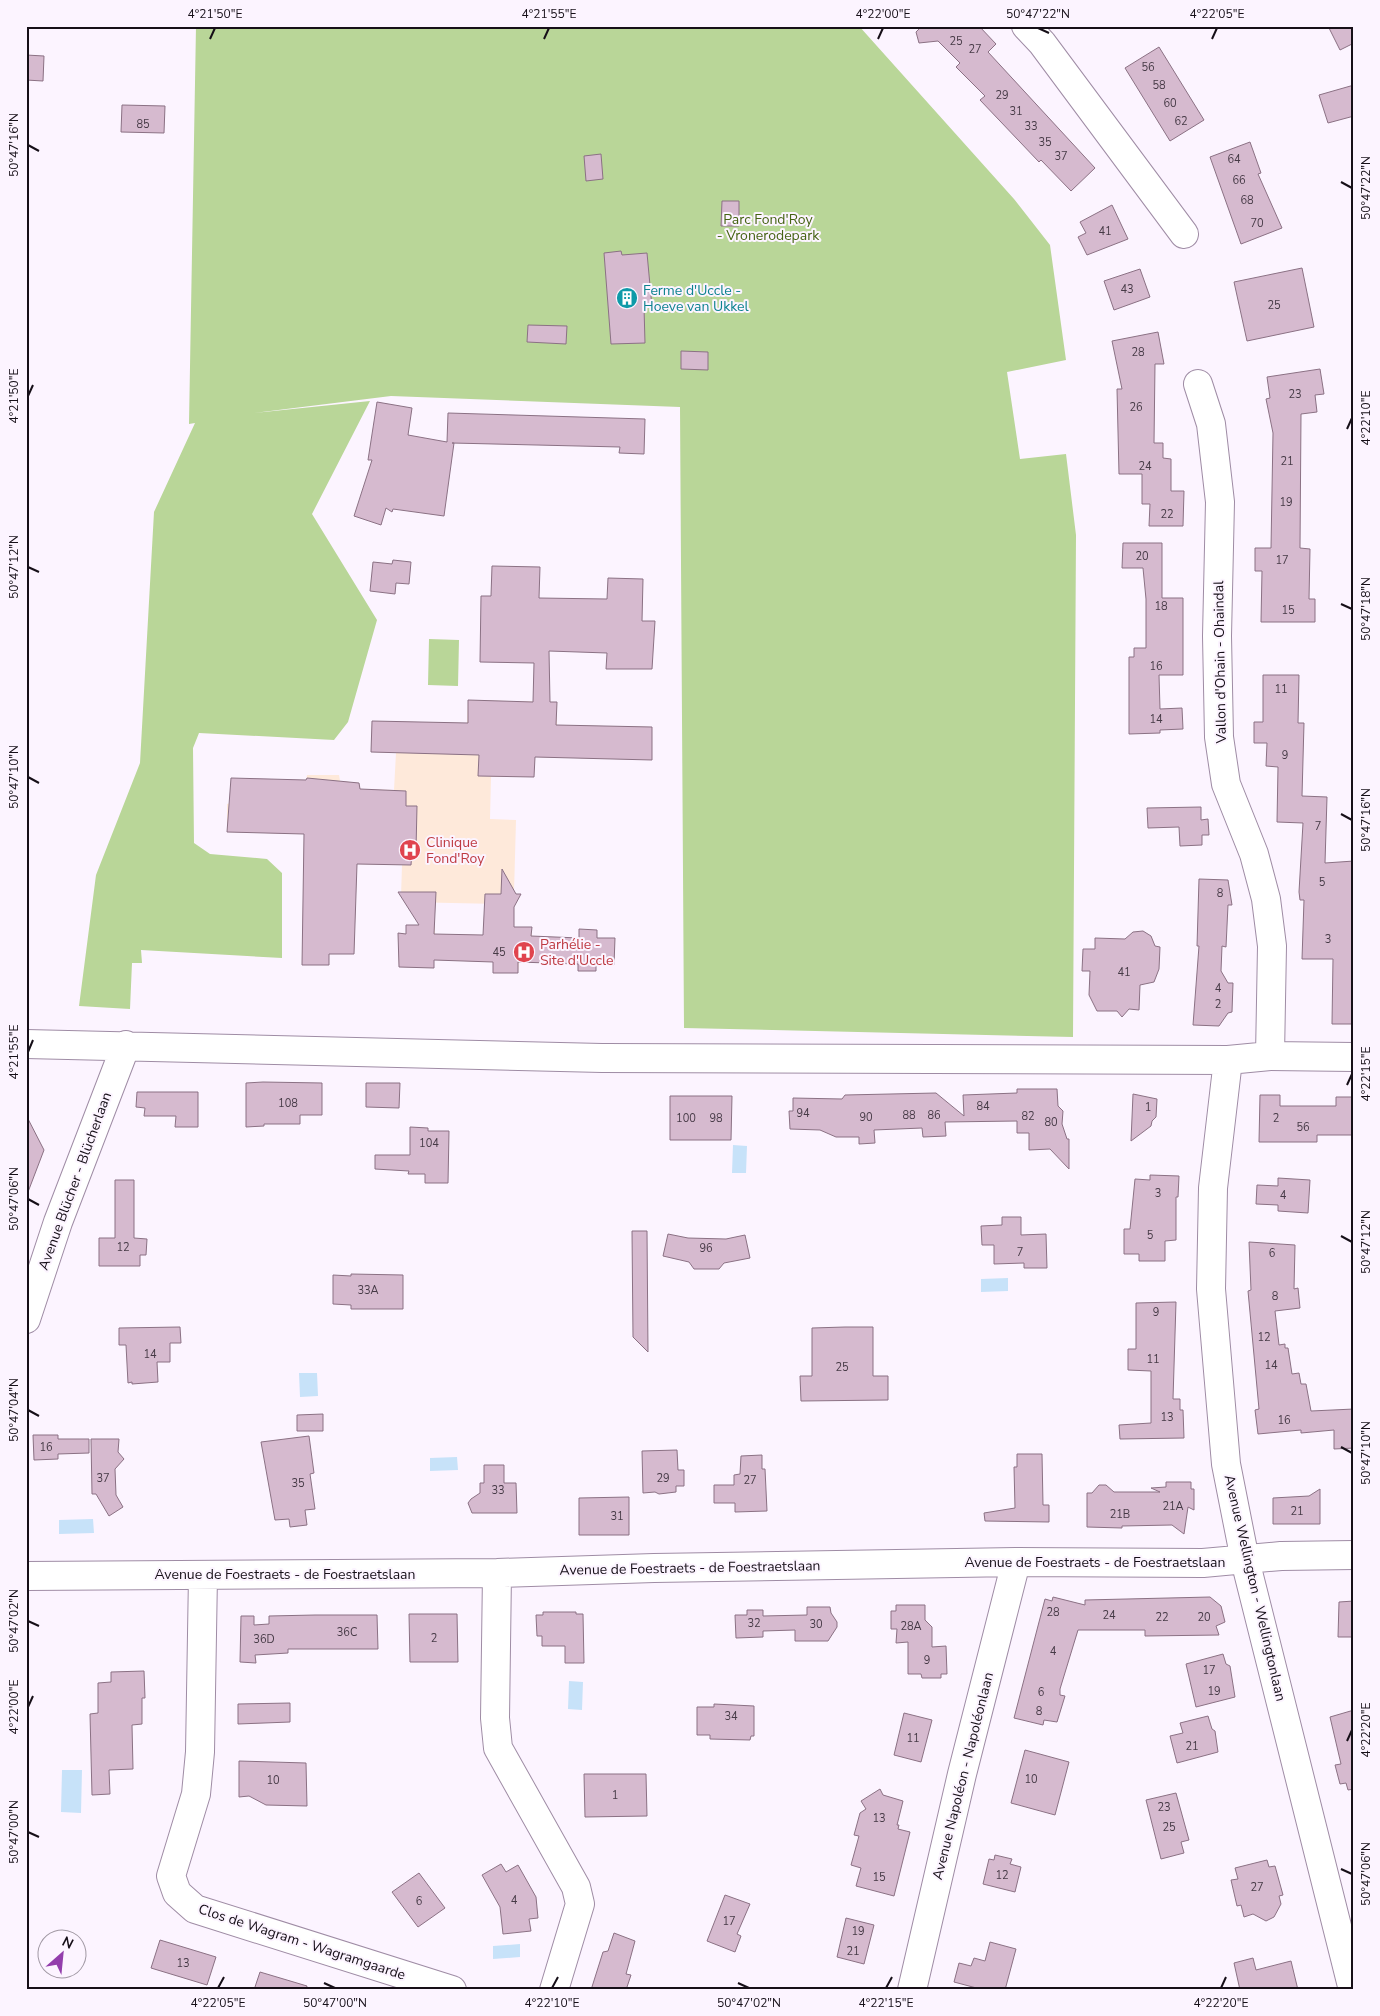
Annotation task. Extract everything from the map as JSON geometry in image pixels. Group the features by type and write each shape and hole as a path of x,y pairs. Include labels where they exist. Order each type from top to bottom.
{"street":[{"path":"1026,26 1042,44 1184,234"},
{"name":"Vallon d'Ohain - Ohaindal","path":"1198,384 1211,424 1220,502 1217,636 1219,737 1226,784 1254,854 1266,899 1272,946 1270,1056"},
{"path":"26,1044 602,1058 1228,1060 1270,1056 1354,1057"},
{"name":"Avenue Blücher - Blücherlaan","path":"26,1318 58,1222 126,1045"},
{"name":"Avenue Wellington - Wellingtonlaan","path":"1228,1060 1213,1188 1211,1289 1226,1464 1245,1560 1353,1990"},
{"name":"Avenue de Foestraets - de Foestraetslaan","path":"26,1576 497,1573 1016,1562 1203,1563 1281,1556 1354,1555"},
{"name":"Avenue Napoléon - Napoléonlaan","path":"912,1990 962,1774 1016,1562"},
{"path":"497,1573 496,1718 498,1748 576,1887 580,1904 554,1990"},
{"name":"Clos de Wagram - Wagramgaarde","path":"204,1575 200,1752 196,1794 171,1876 177,1893 195,1909 452,1990"}],"shaded area":[{"name":"Clinique Fond'Roy","path":"468,700 557,702 557,725 652,727 652,760 535,757 534,777 491,777 490,819 516,820 514,893 517,897 514,906 514,927 532,927 532,936 579,938 579,929 596,930 597,938 615,938 614,965 596,964 596,971 578,971 578,964 519,962 518,973 493,973 493,962 434,960 434,968 399,967 398,933 406,934 406,925 435,926 435,934 483,935 499,904 405,902 401,897 402,865 357,864 354,954 334,954 329,951 329,965 302,965 304,834 227,832 227,804 306,780 307,775 339,775 340,781 359,783 360,789 394,790 396,753 371,752 372,721 467,723"}],"green space":[{"name":"Parc Fond'Roy - Vronerodepark","path":"196,26 859,26 1014,199 1050,245 1066,360 1007,372 1020,459 1066,454 1076,535 1073,1037 684,1028 680,407 391,396 253,413 370,401 312,514 377,620 348,722 334,740 199,733 193,748 194,843 210,854 267,859 282,873 282,958 141,950 142,963 132,963 130,1009 79,1006 96,875 140,763 154,512 195,423 189,424"},
{"path":"429,639 459,640 458,686 428,685"}],"water":[{"path":"733,1145 747,1146 746,1173 732,1173"},
{"path":"1008,1278 1008,1291 981,1292 981,1279"},
{"path":"299,1373 317,1373 318,1396 300,1397"},
{"path":"457,1457 458,1470 430,1471 430,1458"},
{"path":"93,1519 94,1533 59,1534 59,1520"},
{"path":"569,1681 583,1682 582,1710 568,1709"},
{"path":"62,1770 82,1770 81,1813 61,1812"},
{"path":"520,1944 520,1957 493,1959 493,1946"}],"building":[{"path":"922,26 979,26 996,44 988,52 1095,168 1071,191 1041,160 1039,162 980,100 985,96 956,67 960,63 938,41 919,43 916,32"},
{"path":"1328,26 1354,26 1354,43 1340,50"},
{"path":"1159,47 1204,120 1170,141 1125,68"},
{"path":"26,55 44,56 43,81 26,80"},
{"path":"1354,85 1354,116 1328,123 1319,95"},
{"path":"122,105 165,106 164,133 121,132"},
{"path":"1250,142 1261,173 1258,174 1282,228 1241,244 1210,157"},
{"path":"601,154 603,179 586,181 584,156"},
{"path":"722,201 739,201 739,226 721,226"},
{"path":"1112,205 1128,239 1087,255 1078,237 1086,233 1080,222"},
{"name":"Ferme d'Uccle - Hoeve van Ukkel","path":"621,251 622,255 647,253 652,307 644,307 645,343 611,344 604,253"},
{"path":"1302,268 1314,327 1247,341 1234,282"},
{"path":"1140,269 1150,297 1114,310 1104,281"},
{"path":"528,325 567,326 566,344 527,342"},
{"path":"1158,332 1164,364 1155,364 1154,443 1163,443 1163,458 1171,459 1171,491 1184,491 1183,526 1149,526 1150,504 1142,504 1142,474 1119,474 1117,389 1122,389 1112,341"},
{"path":"681,351 708,352 708,370 681,369"},
{"path":"1320,369 1324,394 1315,395 1317,412 1301,414 1300,548 1310,549 1309,599 1315,599 1315,622 1261,622 1262,571 1255,571 1255,548 1271,548 1273,433 1266,399 1270,398 1267,377"},
{"path":"377,402 412,408 408,435 447,442 448,413 645,419 644,454 619,453 620,447 454,443 444,516 393,509 392,512 386,508 381,525 354,516 372,460 368,460"},
{"path":"1123,543 1162,543 1162,598 1183,598 1183,675 1159,675 1160,709 1182,708 1183,729 1160,730 1160,733 1129,734 1129,657 1134,657 1134,648 1146,648 1146,599 1143,568 1122,568"},
{"path":"393,560 411,562 409,584 396,583 395,594 370,591 373,562 392,564"},
{"path":"492,566 540,567 539,598 607,599 608,578 643,579 642,621 655,621 652,669 606,669 607,653 549,651 550,702 557,702 556,725 652,727 652,760 535,757 534,777 478,776 479,755 371,752 372,721 468,723 468,700 533,702 534,663 480,662 481,596 491,596"},
{"path":"1263,675 1299,675 1298,723 1304,723 1302,796 1327,797 1325,863 1354,861 1354,1024 1332,1024 1333,959 1302,959 1304,900 1300,900 1299,892 1303,823 1277,822 1278,767 1266,766 1267,743 1254,743 1254,722 1263,722"},
{"path":"231,778 306,780 307,778 359,783 360,789 406,791 406,806 417,806 416,850 412,850 411,865 357,864 354,954 329,954 329,965 302,965 304,834 227,832"},
{"path":"1201,807 1201,820 1208,819 1209,835 1202,835 1202,845 1180,846 1179,827 1148,828 1147,808"},
{"path":"502,869 516,894 521,894 514,907 514,927 532,927 531,936 579,938 579,929 597,930 597,938 615,938 614,965 596,964 596,971 578,971 578,964 518,962 518,973 493,973 493,962 434,960 434,968 399,967 398,933 406,934 406,925 419,925 398,892 436,892 434,934 483,935 485,894 501,894"},
{"path":"1199,879 1228,880 1232,905 1228,905 1226,947 1222,946 1221,971 1228,983 1233,983 1232,1012 1228,1013 1219,1026 1193,1025 1199,946 1197,946"},
{"path":"1143,931 1151,936 1155,946 1160,947 1159,969 1154,982 1140,985 1139,1010 1129,1009 1122,1017 1117,1011 1097,1011 1089,995 1090,971 1082,971 1083,949 1095,949 1095,938 1125,939 1133,932"},
{"path":"246,1083 322,1083 322,1115 300,1115 300,1124 264,1124 264,1126 246,1127"},
{"path":"366,1083 400,1083 399,1108 366,1107"},
{"path":"1017,1089 1057,1089 1058,1106 1063,1111 1062,1124 1067,1139 1069,1139 1069,1169 1050,1149 1029,1150 1029,1133 1017,1133 1017,1121 945,1122 946,1136 923,1137 922,1128 874,1130 875,1143 859,1144 859,1137 836,1137 820,1130 790,1129 789,1111 793,1111 793,1098 842,1099 845,1095 936,1093 964,1116 963,1095 1017,1093"},
{"path":"137,1092 198,1092 198,1127 175,1127 176,1116 144,1116 145,1108 136,1107"},
{"path":"1133,1094 1157,1099 1156,1117 1152,1121 1151,1126 1131,1141"},
{"path":"1260,1095 1280,1095 1280,1106 1336,1106 1336,1097 1354,1097 1354,1135 1317,1135 1317,1142 1259,1142"},
{"path":"670,1096 732,1096 731,1140 670,1140"},
{"path":"26,1115 44,1150 28,1192 26,1191"},
{"path":"410,1127 428,1128 428,1131 449,1131 448,1183 425,1183 425,1174 408,1174 409,1171 375,1169 375,1155 410,1155"},
{"path":"1150,1175 1179,1176 1178,1197 1176,1197 1176,1240 1165,1241 1165,1261 1139,1261 1139,1254 1124,1254 1124,1229 1130,1229 1135,1179 1150,1180"},
{"path":"1278,1178 1310,1180 1308,1213 1278,1211 1278,1205 1256,1204 1257,1185 1278,1186"},
{"path":"115,1180 134,1180 134,1238 147,1239 146,1255 140,1255 140,1266 99,1266 99,1238 115,1238"},
{"path":"1002,1217 1021,1217 1021,1235 1046,1234 1047,1268 1024,1268 1024,1263 994,1264 994,1245 982,1245 981,1226 1002,1225"},
{"path":"632,1231 647,1231 648,1352 633,1337"},
{"path":"668,1234 688,1238 726,1239 745,1235 750,1258 724,1263 719,1269 694,1269 689,1262 663,1256"},
{"path":"1249,1242 1295,1245 1294,1289 1298,1288 1300,1308 1275,1311 1279,1345 1285,1344 1285,1348 1288,1348 1292,1374 1299,1373 1301,1384 1306,1384 1311,1411 1354,1409 1354,1448 1334,1449 1334,1430 1301,1433 1301,1430 1258,1434 1255,1410 1259,1409 1248,1291 1251,1290"},
{"path":"351,1274 403,1275 403,1309 351,1309 351,1305 333,1304 333,1275 351,1276"},
{"path":"1176,1302 1173,1399 1180,1399 1180,1410 1183,1410 1184,1438 1120,1439 1119,1425 1151,1423 1151,1371 1128,1370 1128,1349 1136,1349 1136,1303"},
{"path":"180,1327 181,1343 170,1343 170,1362 157,1362 158,1382 128,1383 126,1345 119,1345 119,1328"},
{"path":"873,1327 873,1376 888,1376 888,1400 801,1401 800,1376 812,1376 812,1328"},
{"path":"323,1414 323,1431 297,1431 297,1415"},
{"path":"33,1435 58,1435 58,1439 89,1439 89,1453 58,1454 58,1459 34,1460"},
{"path":"309,1436 314,1473 310,1474 315,1509 305,1510 307,1525 290,1527 289,1519 275,1520 261,1442"},
{"path":"91,1439 119,1439 118,1452 124,1459 115,1469 116,1495 123,1507 109,1516 96,1494 92,1494"},
{"path":"677,1450 678,1470 684,1470 684,1486 676,1486 676,1492 643,1493 642,1451"},
{"path":"1017,1454 1042,1454 1043,1505 1049,1505 1049,1522 985,1521 984,1513 1015,1508 1014,1467 1017,1467"},
{"path":"762,1455 762,1469 765,1469 767,1511 735,1512 735,1503 714,1503 714,1485 734,1485 734,1475 740,1474 741,1456"},
{"path":"484,1465 504,1465 504,1483 516,1483 517,1513 472,1513 468,1503 480,1493 480,1483 484,1483"},
{"path":"1166,1482 1191,1482 1191,1489 1194,1489 1194,1510 1188,1507 1184,1534 1172,1525 1122,1526 1122,1528 1087,1527 1087,1493 1092,1493 1099,1485 1106,1485 1114,1492 1160,1492 1151,1488 1166,1487"},
{"path":"1320,1489 1320,1524 1273,1524 1273,1498 1309,1496"},
{"path":"629,1497 629,1535 579,1535 579,1498"},
{"path":"1053,1597 1085,1605 1085,1600 1210,1597 1221,1606 1225,1622 1216,1626 1219,1635 1145,1636 1145,1630 1078,1630 1060,1689 1060,1695 1065,1696 1057,1722 1044,1720 1043,1725 1014,1718 1045,1599 1052,1601"},
{"path":"1354,1601 1354,1637 1338,1637 1339,1602"},
{"path":"896,1605 925,1605 925,1620 932,1627 932,1647 946,1646 947,1674 941,1674 941,1678 922,1678 921,1674 908,1674 908,1642 896,1643 897,1629 891,1629 891,1611 896,1611"},
{"path":"807,1607 830,1607 831,1613 837,1622 837,1627 828,1641 795,1641 795,1630 763,1631 763,1637 736,1638 735,1615 747,1615 747,1610 763,1610 763,1616 807,1615"},
{"path":"543,1612 576,1612 576,1614 583,1614 584,1663 565,1663 565,1646 542,1646 542,1636 537,1636 536,1615 543,1615"},
{"path":"409,1614 457,1614 458,1662 410,1662"},
{"path":"377,1615 378,1649 288,1649 288,1653 255,1655 256,1663 240,1662 241,1616 254,1616 254,1625 269,1624 269,1616"},
{"path":"1223,1654 1226,1664 1230,1666 1235,1697 1196,1707 1186,1664"},
{"path":"144,1671 145,1698 142,1698 142,1724 132,1725 133,1769 109,1770 110,1794 92,1795 90,1714 98,1713 98,1683 111,1682 111,1672"},
{"path":"290,1703 290,1722 238,1724 238,1704"},
{"path":"714,1704 754,1706 754,1736 751,1736 750,1740 710,1739 710,1735 697,1735 697,1707 714,1707"},
{"path":"1354,1710 1354,1789 1348,1790 1346,1783 1340,1784 1335,1765 1341,1764 1330,1717"},
{"path":"904,1713 932,1720 921,1762 894,1755"},
{"path":"1208,1716 1212,1729 1215,1731 1218,1752 1177,1763 1170,1736 1183,1733 1180,1723"},
{"path":"1025,1750 1069,1762 1055,1815 1011,1803"},
{"path":"239,1761 306,1763 307,1806 266,1805 249,1796 239,1797"},
{"path":"584,1774 646,1774 647,1816 585,1817"},
{"path":"880,1789 883,1795 903,1801 897,1825 899,1825 898,1829 910,1832 894,1896 856,1886 861,1868 851,1865 859,1836 854,1835 860,1813 866,1809 861,1801"},
{"path":"1176,1793 1189,1840 1181,1842 1184,1853 1161,1859 1146,1800"},
{"path":"995,1855 1012,1859 1010,1864 1021,1867 1015,1892 983,1884 989,1859 994,1860"},
{"path":"1267,1860 1269,1867 1275,1866 1283,1895 1279,1896 1281,1904 1274,1917 1266,1921 1253,1914 1244,1917 1241,1905 1237,1906 1231,1880 1238,1879 1235,1868"},
{"path":"501,1864 506,1872 518,1865 536,1897 538,1918 529,1919 531,1931 503,1934 500,1907 482,1875"},
{"path":"419,1873 445,1908 418,1927 392,1892"},
{"path":"725,1895 750,1904 737,1934 741,1936 735,1952 707,1941"},
{"path":"846,1918 874,1925 864,1964 837,1957"},
{"path":"614,1933 635,1941 626,1974 631,1975 626,1990 591,1990 603,1952 608,1951"},
{"path":"160,1940 216,1957 207,1985 151,1968"},
{"path":"990,1942 1016,1949 1005,1990 984,1990 954,1982 959,1963 971,1966 974,1958 985,1961"},
{"path":"1253,1958 1256,1970 1291,1961 1298,1990 1240,1990 1234,1963"},
{"path":"260,1972 307,1986 306,1990 254,1990"}],"place":[{"name":"Ferme d'Uccle - Hoeve van Ukkel","path":"627,298"},
{"name":"Clinique Fond'Roy","path":"410,850"},
{"name":"Parhélie - Site d'Uccle","path":"524,952"}]}
